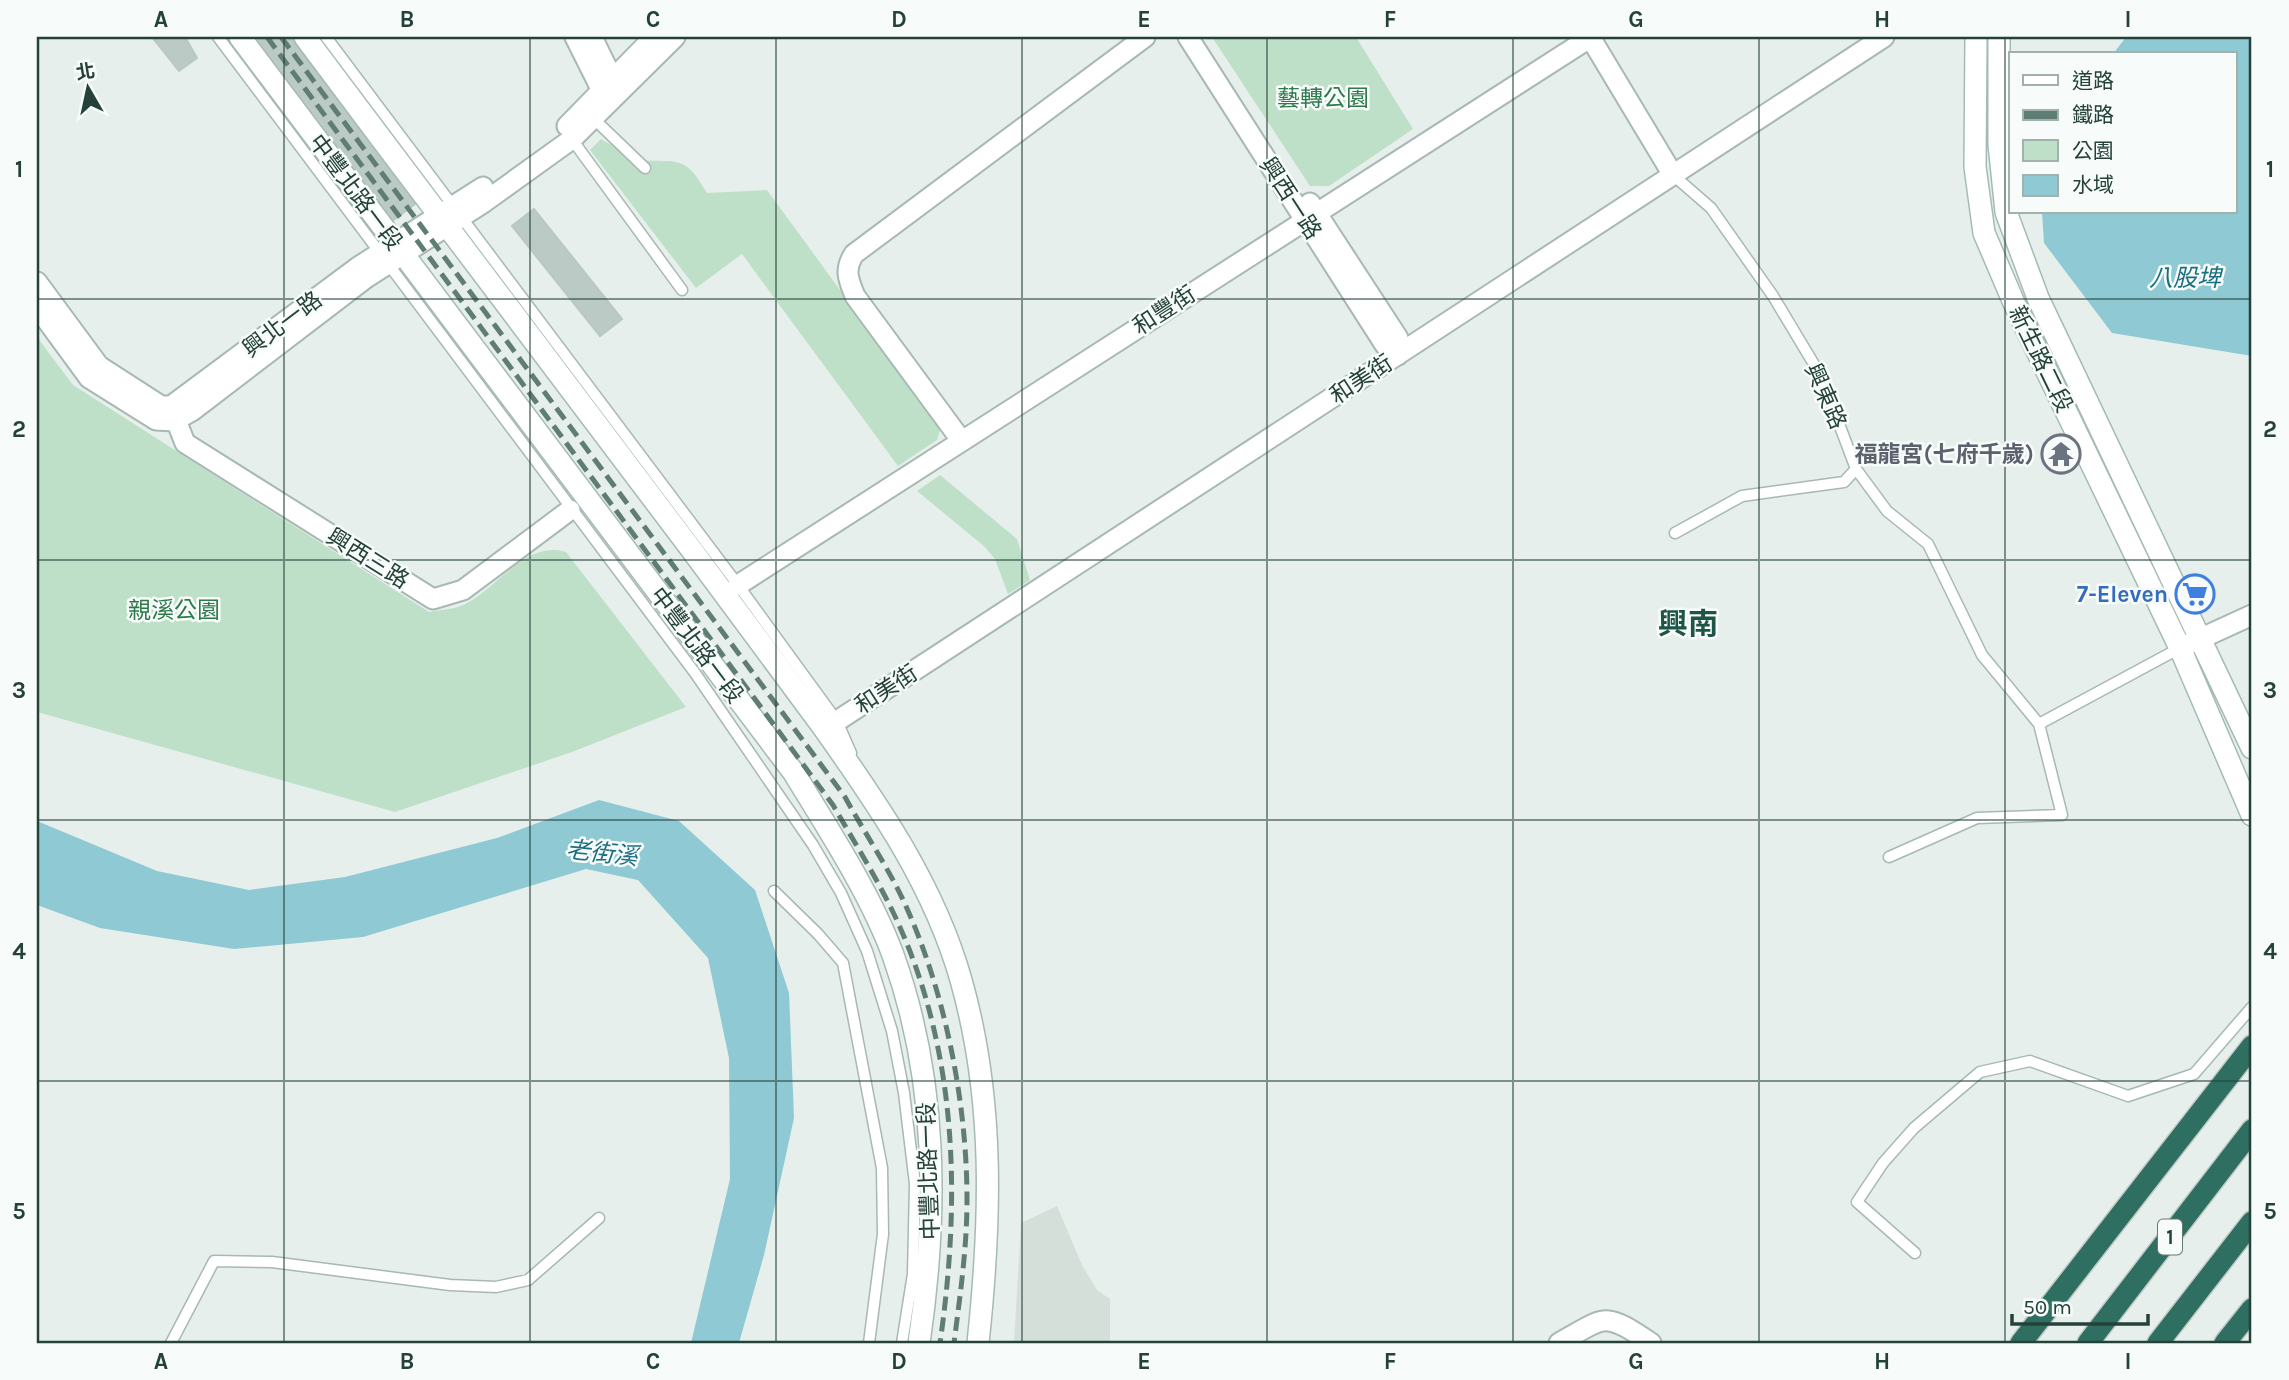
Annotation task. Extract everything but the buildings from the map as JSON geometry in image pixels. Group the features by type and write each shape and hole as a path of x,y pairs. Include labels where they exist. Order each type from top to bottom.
{"highway":[{"path":"2021,1343 2252,1046"},
{"name":"1","path":"2088,1343 2252,1130"},
{"path":"2158,1343 2252,1222"},
{"path":"2225,1343 2252,1309"}],"main road":[{"name":"中豐北路一段","path":"240,37 391,253 794,773 839,846 892,953 913,1018 927,1102 932,1172 931,1242 919,1343"},
{"path":"305,37 450,216 761,641 888,818 930,896 961,979 985,1104 989,1167 988,1255 978,1343"},
{"name":"新生路二段","path":"1976,37 1975,167 1984,233 2014,303 2180,648 2252,815"},
{"name":"新生路二段","path":"1999,37 1999,144 2006,212 2038,298 2252,748"}],"street":[{"path":"575,37 610,88"},
{"path":"592,37 610,88"},
{"path":"568,134 654,37"},
{"path":"37,307 89,378 156,420 172,413 193,410 391,253 593,118 610,88 675,37"},
{"path":"961,440 855,296 847,276 847,265 854,254 1145,37"},
{"name":"興西一路","path":"1188,37 1311,216 1385,345 1398,355"},
{"path":"1204,37 1311,216"},
{"name":"和豐街","path":"738,585 1590,37"},
{"name":"興東路","path":"1590,37 1673,175"},
{"name":"和美街","path":"837,721 1884,37"},
{"name":"興西三路","path":"37,282 99,366 172,413 185,443 433,599 463,590 570,510"},
{"path":"2180,648 2252,615"},
{"path":"1559,1343 1600,1320 1618,1321 1651,1343"}],"lane":[{"name":"中豐北路一段","path":"218,37 391,253 570,510 695,673 813,845 841,893 867,951 892,1031 904,1093 915,1184 913,1274 902,1343"},
{"path":"326,37 450,216 738,585 837,721 865,786"},
{"path":"593,118 645,169"},
{"path":"568,134 682,290"},
{"name":"興東路","path":"1673,175 1711,208 1773,296 1821,376 1856,469 1887,511 1928,544 1983,655 2039,724"},
{"path":"1675,533 1704,514 1742,496 1844,482 1856,469"},
{"path":"1889,858 1977,818 2062,815 2039,724 2180,648"},
{"path":"774,891 843,963 882,1168 883,1234 869,1343"},
{"path":"1915,1253 1857,1202 1883,1163 1914,1128 1980,1072 2030,1061 2128,1096 2194,1074 2252,1007"},
{"path":"172,1343 214,1261 272,1262 450,1285 495,1287 528,1280 599,1218"}],"shaded area":[{"path":"1057,1206 1082,1265 1097,1290 1110,1299 1110,1343 1014,1343 1021,1223"}],"green space":[{"name":"藝轉公園","path":"1212,37 1356,37 1413,129 1329,186 1310,186"},
{"path":"601,139 644,160 674,162 686,166 707,193 767,190 935,420 940,430 937,440 898,466 742,254 696,288 590,150"},
{"name":"親溪公園","path":"37,337 73,385 429,612 467,603 526,558 552,550 566,552 686,707 572,752 395,812 37,712"},
{"path":"940,475 1017,539 1030,580 1008,594 995,559 985,547 917,491"}],"water":[{"name":"八股埤","path":"2126,37 2252,37 2252,356 2112,333 2044,243 2042,214 2236,214 2236,52 2115,52"},
{"name":"老街溪","path":"599,800 679,821 755,890 789,993 794,1118 764,1255 739,1343 691,1343 730,1179 729,1058 708,958 638,880 586,869 363,937 234,949 100,928 37,905 37,821 157,871 249,890 345,877 497,838"}],"railway":[{"path":"267,37 833,805 886,898 915,964 931,1016 949,1124 951,1233 940,1343"},
{"path":"281,37 845,797 898,890 919,938 942,1010 963,1125 967,1218 954,1343"}],"place":[{"name":"福龍宮(七府千歲)","path":"2061,454"},
{"name":"7-Eleven","path":"2195,594"}],"district":[{"name":"興南","path":"1688,624"}]}
